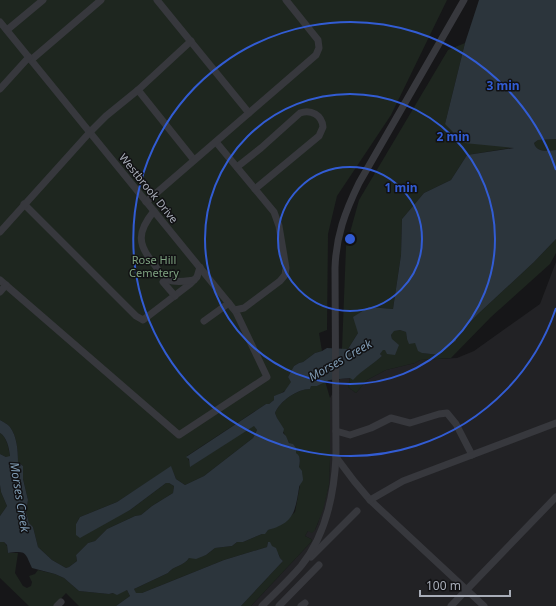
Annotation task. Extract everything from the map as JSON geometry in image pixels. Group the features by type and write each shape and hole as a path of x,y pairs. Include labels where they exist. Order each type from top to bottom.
{"lane":[{"path":"7,30 43,0"},
{"path":"0,89 30,59 101,0"},
{"path":"157,0 249,113"},
{"path":"146,202 314,58 318,52 319,44 315,36 286,0"},
{"path":"290,578 310,552 326,521 333,490 336,457 336,253 341,224 346,209 359,183 464,0"},
{"name":"Westbrook Drive","path":"0,22 235,310 267,377 179,435 3,283"},
{"path":"0,232 106,116 138,90 191,41"},
{"path":"138,90 194,160"},
{"path":"237,167 300,114 310,112 320,117 323,122 323,127 319,136 255,189"},
{"path":"216,142 271,207 278,221 286,272 280,281 244,308 235,310"},
{"path":"24,204 136,316 143,320 194,280 197,277 200,268"},
{"path":"154,211 144,226 141,237 142,248 146,255 166,278 182,282 194,280"},
{"path":"166,278 163,282 175,296"},
{"path":"0,292 3,283"},
{"path":"204,320 229,303"},
{"path":"336,431 350,435 371,428 391,418 410,423 447,413 456,424 472,455"},
{"path":"370,500 403,482 556,423"},
{"path":"336,457 370,500 484,606"},
{"path":"451,606 556,497"},
{"path":"262,606 357,511"},
{"path":"279,606 319,565"}],"shaded area":[{"path":"556,262 556,606 251,606 312,541 305,536 308,531 315,530 329,485 330,398 340,379 350,378 348,387 356,393 367,380 386,370 415,363 420,360 457,358 474,351 540,304"}],"green space":[{"name":"Rose Hill Cemetery","path":"0,0 447,0 391,115 337,196 328,234 327,330 319,333 322,351 315,353 303,362 294,366 288,377 292,382 284,391 274,396 274,400 269,404 266,404 187,456 191,466 254,425 257,430 253,438 204,476 185,485 176,479 171,467 117,502 80,517 76,524 76,535 130,510 166,483 174,486 173,493 141,515 135,516 107,529 95,541 88,543 76,555 77,561 66,568 52,560 38,547 33,527 29,523 26,512 28,500 23,479 23,466 18,462 16,439 9,426 0,420"},
{"path":"465,43 445,124 516,147 467,155 451,180 424,193 402,219 401,255 393,309 369,307 358,333 348,349 342,349 346,247 359,200 448,50"},
{"path":"556,139 556,150 540,150 534,143 538,140"},
{"path":"556,239 556,253 550,264 491,317 451,358 420,360 415,363 386,370 367,380 356,393 348,387 350,378 382,356 380,354 383,349 385,350 392,339 391,335 393,331 400,330 406,332 407,339 415,343 423,353 439,355 456,341 457,336 478,314 534,262"},
{"path":"325,381 330,398 329,485 323,510 315,530 312,533 308,531 305,536 312,541 251,606 241,606 283,561 268,542 267,547 224,560 142,593 135,593 134,589 168,573 187,561 189,558 206,555 215,548 232,546 237,542 243,542 262,534 282,524 295,512 300,485 300,459 286,437 275,413 281,404 290,396 300,391 310,389 311,386 317,386"},
{"path":"0,433 6,440 10,457 0,454"},
{"path":"0,485 1,492 7,506 0,516"},
{"path":"0,542 4,542 7,546 8,553 18,553 15,573 23,586 27,588 31,586 32,582 29,576 35,574 38,570 64,578 79,591 109,594 127,590 130,596 116,606 79,606 66,593 54,606 29,606 0,578"}],"water":[{"name":"Morses Creek","path":"479,0 556,0 556,139 538,140 534,143 540,150 556,150 556,239 534,262 478,314 457,336 456,341 439,355 422,353 418,351 415,343 409,344 406,332 400,330 394,331 391,335 392,339 399,345 395,355 387,354 385,350 383,350 380,354 382,356 353,380 350,378 329,380 317,386 311,386 310,389 295,393 285,400 275,413 284,429 283,433 289,443 293,444 296,448 303,480 299,487 296,504 292,515 283,524 268,530 265,534 243,542 237,542 232,546 215,548 206,555 196,559 189,558 187,561 168,573 134,589 136,593 142,593 224,560 267,547 268,542 276,548 280,558 283,561 241,606 116,606 130,596 127,590 117,595 113,593 109,594 79,591 64,578 32,568 28,559 22,552 8,553 7,545 4,542 0,542 0,516 7,506 1,492 0,485 0,454 6,457 10,456 6,440 0,433 0,420 9,426 16,439 18,462 23,466 23,479 28,500 26,512 29,523 33,527 38,547 52,560 66,568 77,561 76,555 88,543 95,541 107,529 135,516 141,515 173,493 174,486 166,483 130,510 80,538 76,535 76,524 80,517 117,502 171,466 176,479 185,485 204,476 253,438 257,430 254,426 190,467 189,459 186,457 266,404 269,404 274,400 274,396 284,392 291,382 288,377 294,366 303,362 315,353 327,348 348,349 358,333 353,317 369,307 393,309 401,255 402,219 424,193 451,180 467,155 514,148 464,143 445,124 465,43"}]}
